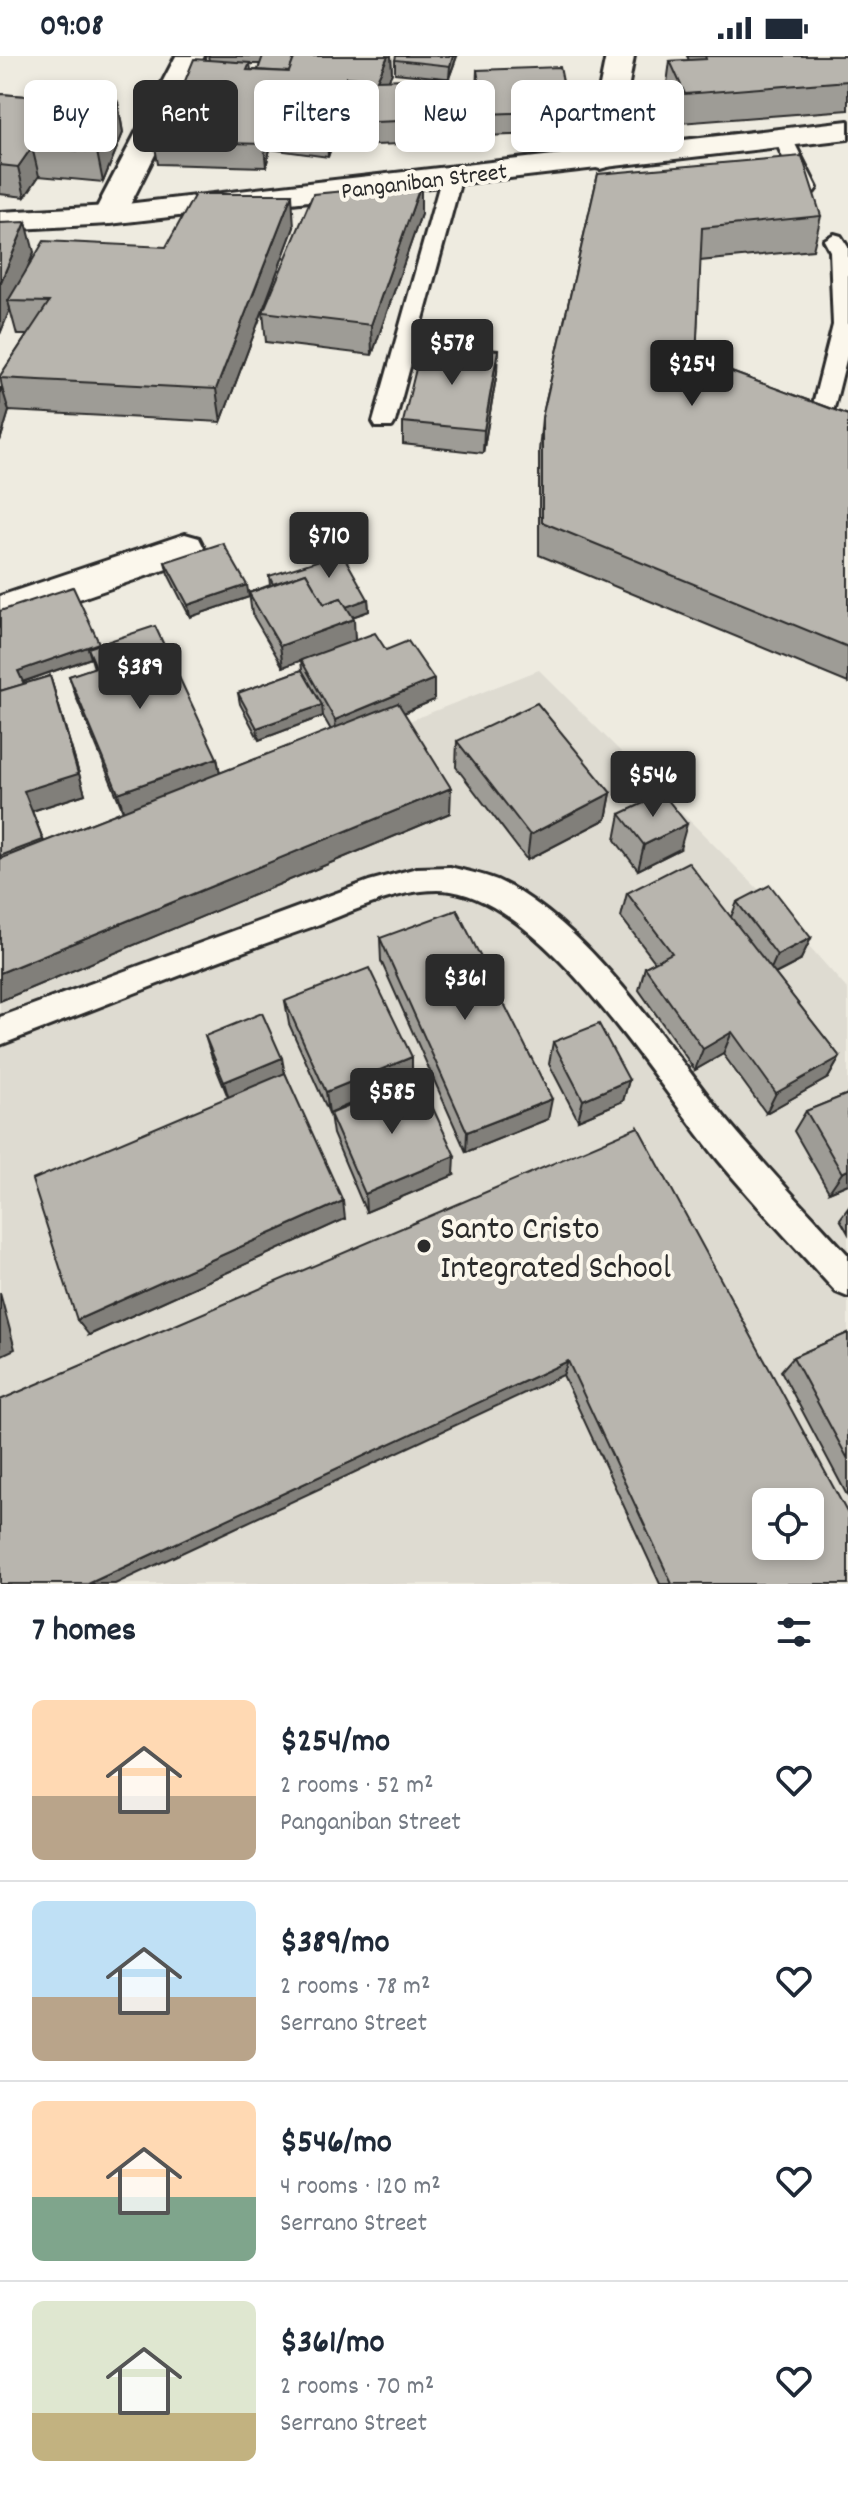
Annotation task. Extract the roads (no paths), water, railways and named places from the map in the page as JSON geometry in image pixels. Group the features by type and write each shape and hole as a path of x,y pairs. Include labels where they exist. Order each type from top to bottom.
{"street":[{"path":"109,215 190,56"},
{"path":"600,160 620,56"},
{"name":"Panganiban Street","path":"0,221 109,215 847,133"},
{"path":"0,611 185,548"}],"lane":[{"path":"783,138 807,188"},
{"path":"384,422 452,176"},
{"path":"821,416 844,325 840,251 834,240"},
{"path":"0,1031 287,922 404,883 452,879 499,892 547,930 612,996 731,1150 848,1280"}],"place":[{"name":"Santo Cristo Integrated School","path":"424,1246"}]}
